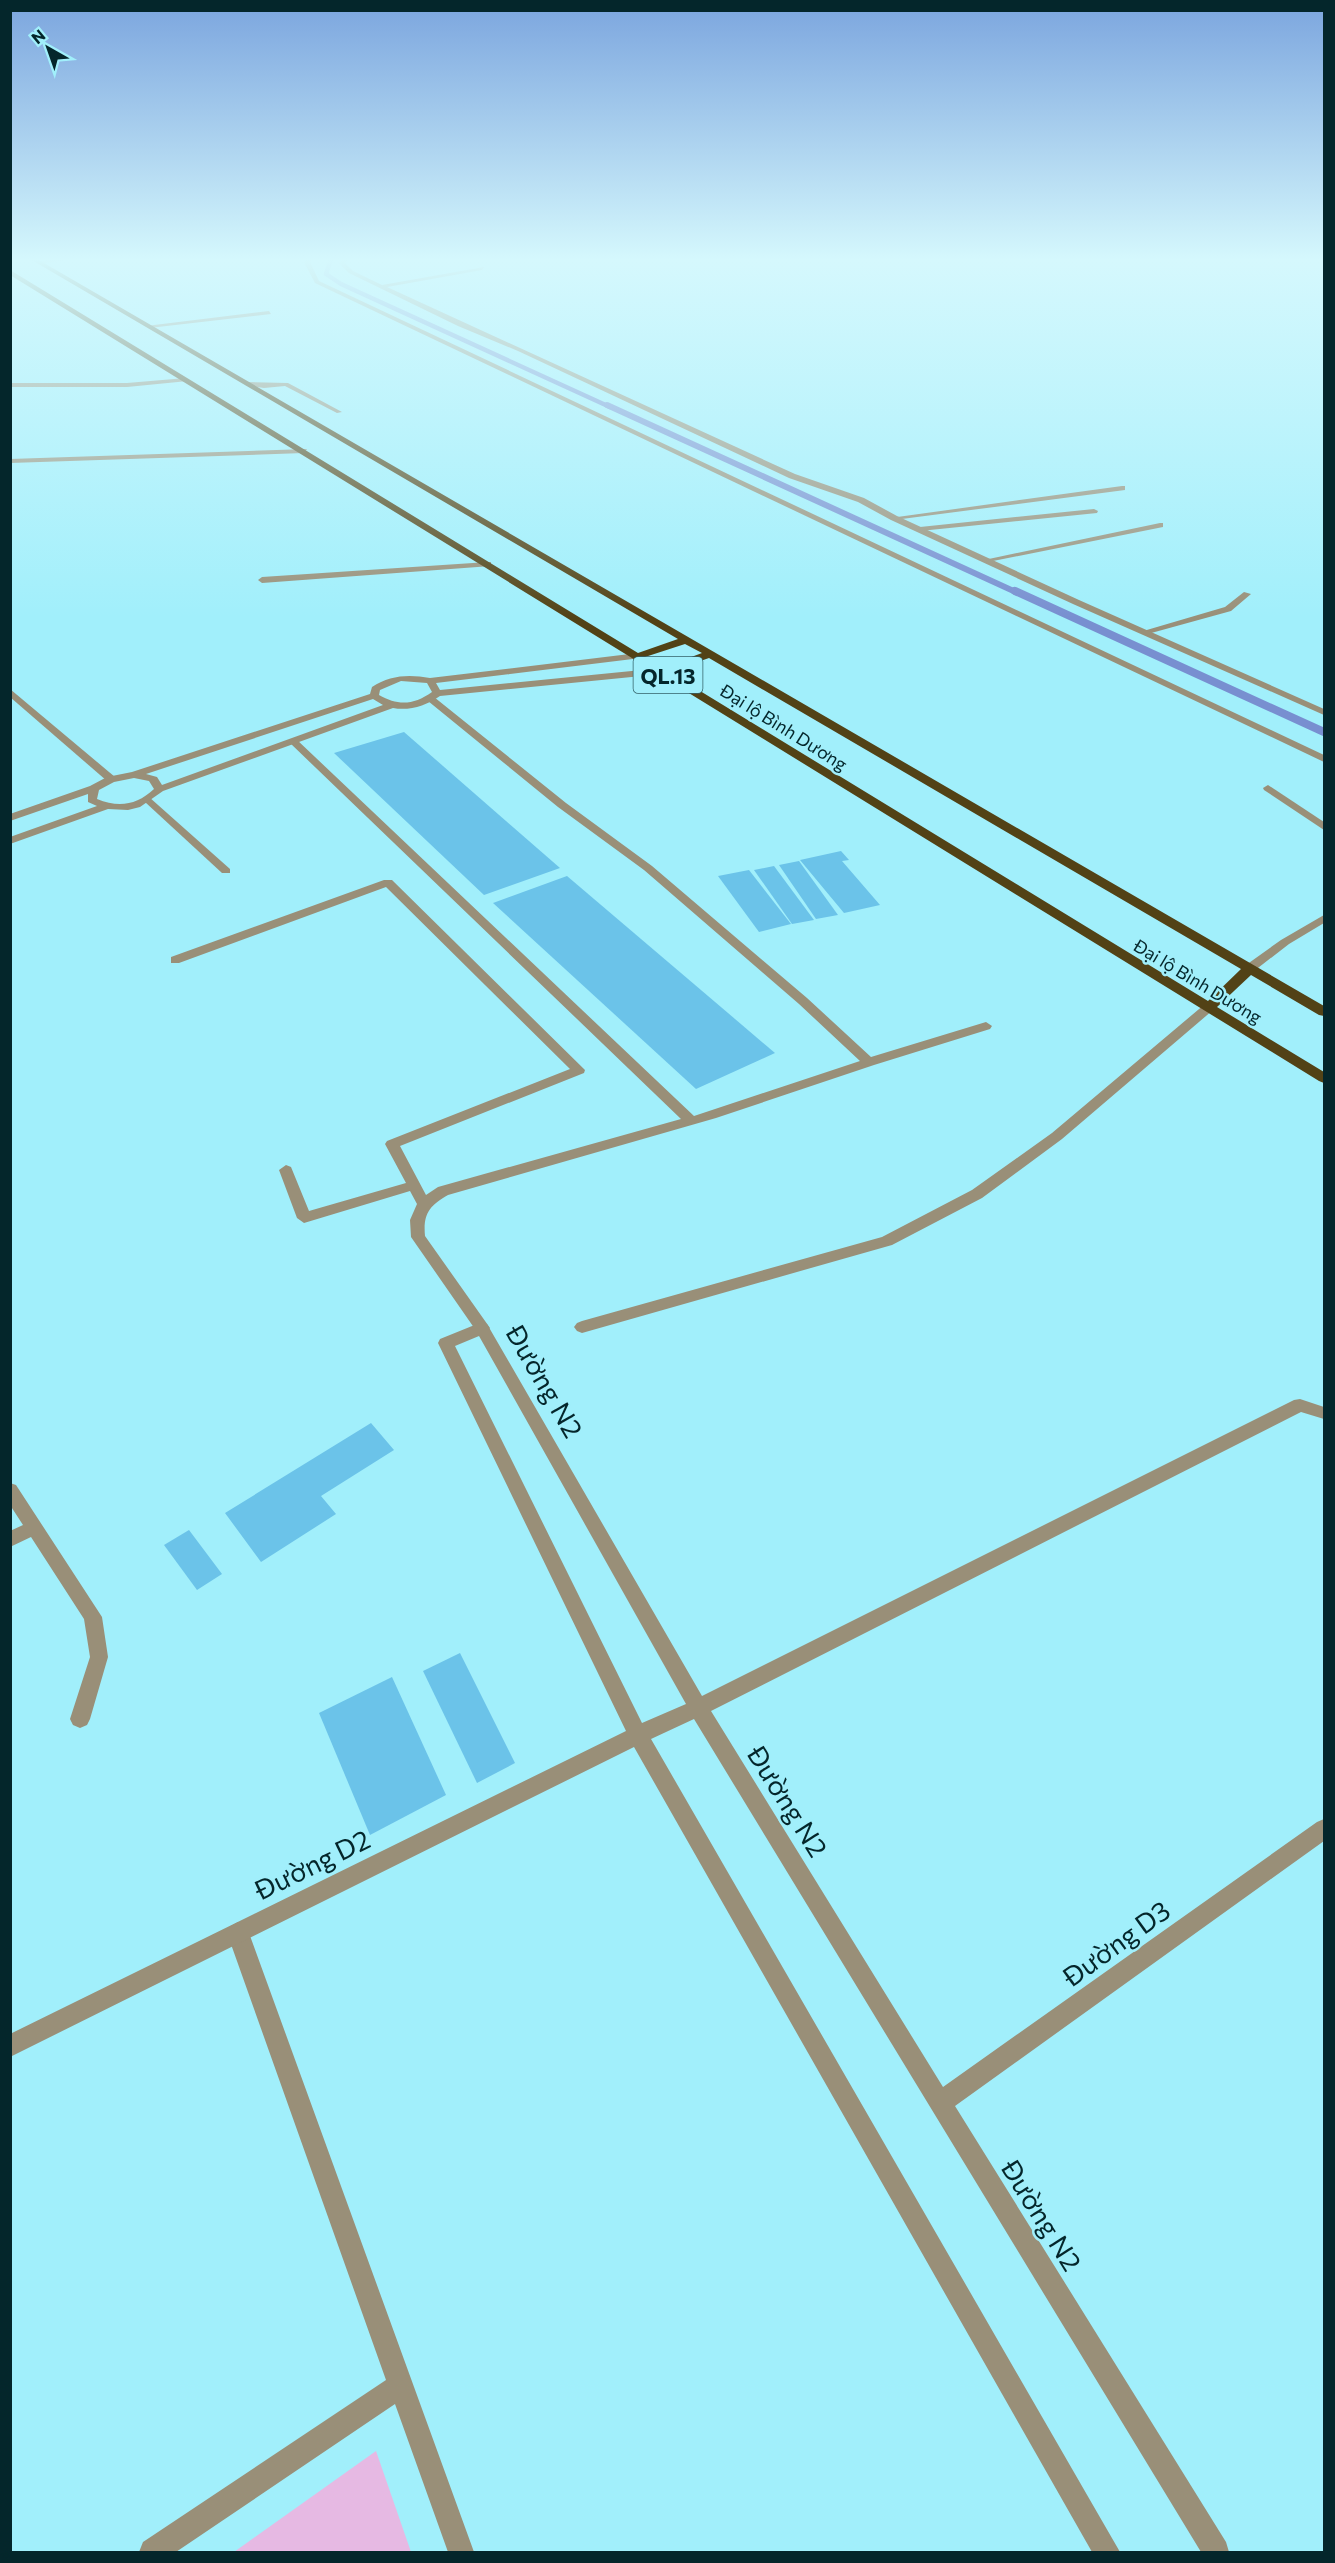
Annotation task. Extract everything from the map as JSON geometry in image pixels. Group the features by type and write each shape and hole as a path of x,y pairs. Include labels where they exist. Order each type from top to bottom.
{"highway":[{"name":"Đại lộ Bình Dương","path":"238,379 1324,1012"},
{"name":"Đại lộ Bình Dương","path":"186,380 304,450 1324,1078"},
{"path":"638,656 686,640"},
{"path":"662,671 710,654"},
{"path":"1209,1007 1250,968"}],"street":[{"path":"521,379 1324,759"},
{"path":"580,379 792,476 861,500 894,518 1324,712"},
{"path":"10,385 127,385 186,380"},
{"path":"247,384 264,386 286,384 339,412"},
{"path":"10,461 304,450"},
{"path":"894,518 1122,488"},
{"path":"920,529 1094,511"},
{"path":"988,560 1160,525"},
{"path":"262,580 489,564"},
{"path":"1144,632 1228,609 1247,594"},
{"path":"374,696 375,689 392,680 416,677 430,681 638,656"},
{"path":"10,841 105,807 128,808 149,800 159,789 392,705 413,705 434,696 662,671"},
{"path":"430,681 434,696 562,805 648,868 803,1001 869,1062"},
{"path":"10,692 111,779"},
{"path":"10,818 94,788 111,779 134,775 374,696 392,705"},
{"path":"293,741 691,1121"},
{"path":"134,775 153,779 159,789"},
{"path":"94,788 92,800 105,807"},
{"path":"1268,788 1324,827"},
{"path":"149,800 226,871"},
{"path":"175,960 388,882 579,1070 392,1144 423,1202"},
{"path":"1250,968 1285,942 1324,918"},
{"path":"582,1327 887,1241 977,1194 1057,1136 1209,1007"},
{"path":"482,1328 418,1237 417,1220 423,1202 443,1191 691,1121 986,1026"},
{"path":"286,1170 304,1218 414,1185"},
{"name":"Đường N2","path":"1107,2553 638,1735 446,1343 482,1328 698,1708 1216,2553"},
{"name":"Đường D2","path":"10,2046 638,1735 698,1708 1300,1405 1324,1413"},
{"path":"10,1490 93,1617 99,1657 80,1719"},
{"path":"10,1540 33,1528"},
{"name":"Đường D3","path":"940,2103 1324,1829"},
{"path":"238,1933 461,2553"},
{"path":"153,2553 401,2385"}],"shaded area":[{"path":"376,2451 411,2552 234,2552"}],"building":[{"path":"404,732 560,868 484,895 334,753"},
{"path":"841,851 849,860 842,861 880,905 844,913 800,860"},
{"path":"799,861 838,915 816,919 779,865"},
{"path":"774,866 814,920 792,924 754,870"},
{"path":"749,870 791,924 759,932 718,876"},
{"path":"567,876 775,1053 696,1089 493,903"},
{"path":"371,1423 394,1450 321,1496 336,1514 261,1562 225,1513"},
{"path":"189,1530 222,1574 197,1590 164,1545"},
{"path":"460,1653 515,1763 477,1783 423,1671"},
{"path":"392,1677 446,1795 370,1835 319,1713"}],"waterway":[{"path":"548,379 610,407"},
{"path":"607,405 1018,593"},
{"path":"1015,591 1324,732"}]}
